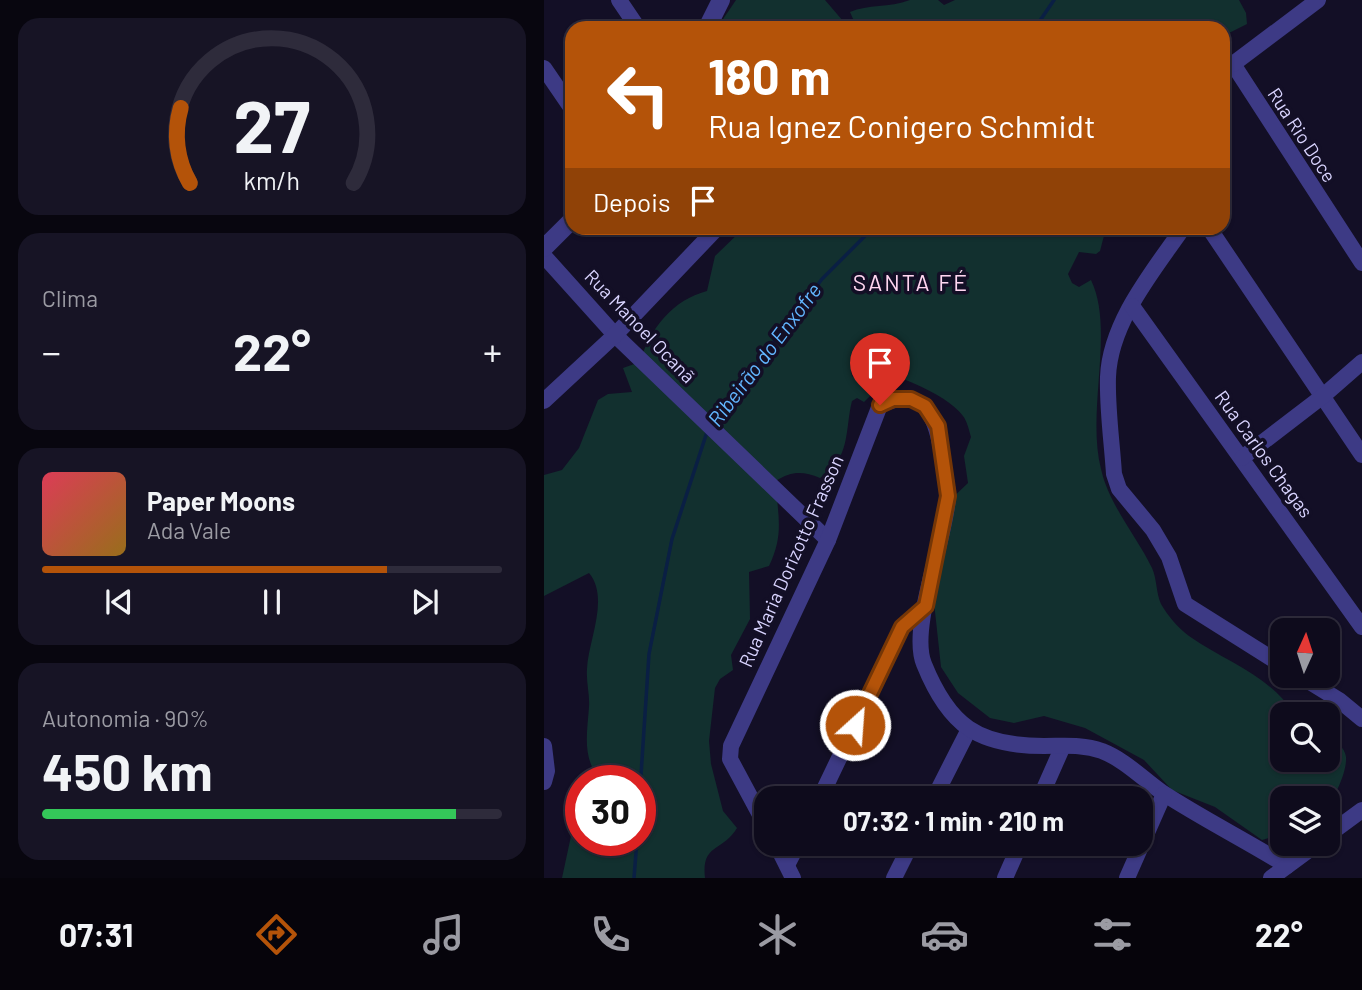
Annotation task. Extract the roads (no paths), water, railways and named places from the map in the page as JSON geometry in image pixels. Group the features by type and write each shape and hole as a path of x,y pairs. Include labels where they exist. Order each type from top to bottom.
{"street":[{"path":"619,0 633,21"},
{"path":"710,21 721,0"},
{"path":"1230,63 1318,0"},
{"name":"Rua Rio Doce","path":"1230,67 1362,263"},
{"path":"544,68 565,99"},
{"path":"544,248 565,227"},
{"path":"544,401 615,335 710,235"},
{"path":"1178,235 1132,306 1117,340 1108,376 1114,474 1119,489 1154,530 1169,557 1184,604 1270,658"},
{"path":"1214,235 1362,456"},
{"name":"Rua Manoel Ocanã","path":"544,256 615,335 828,540"},
{"name":"Rua Carlos Chagas","path":"1132,306 1362,626"},
{"path":"1117,340 1150,331"},
{"path":"1242,458 1323,397 1362,362"},
{"name":"Rua Maria Dorizotto Frasson","path":"754,804 730,759 731,746 828,540 880,405 893,399 911,399 925,406 938,426 948,496 926,606"},
{"path":"926,606 922,659 938,691 968,731 1009,746 1079,745 1103,751 1164,794 1287,866"},
{"path":"825,786 902,627 926,606"},
{"path":"1319,688 1362,719"},
{"path":"1344,704 1362,706"},
{"path":"940,786 968,731"},
{"path":"544,746 547,771 544,782"},
{"path":"1045,786 1063,746"},
{"path":"1127,878 1164,794"},
{"path":"1340,826 1362,810"},
{"path":"782,856 790,872"},
{"path":"894,878 905,856"},
{"path":"1005,878 1015,856"},
{"path":"1270,878 1301,856"}],"waterway":[{"name":"Ribeirão do Enxofre","path":"1040,21 1054,0"},
{"name":"Ribeirão do Enxofre","path":"711,423 822,279 866,235"},
{"name":"Ribeirão do Enxofre","path":"642,765 649,654 672,539 708,429"},
{"name":"Ribeirão do Enxofre","path":"634,878 636,856"}],"district":[{"name":"SANTA FÉ","path":"911,283"}]}
